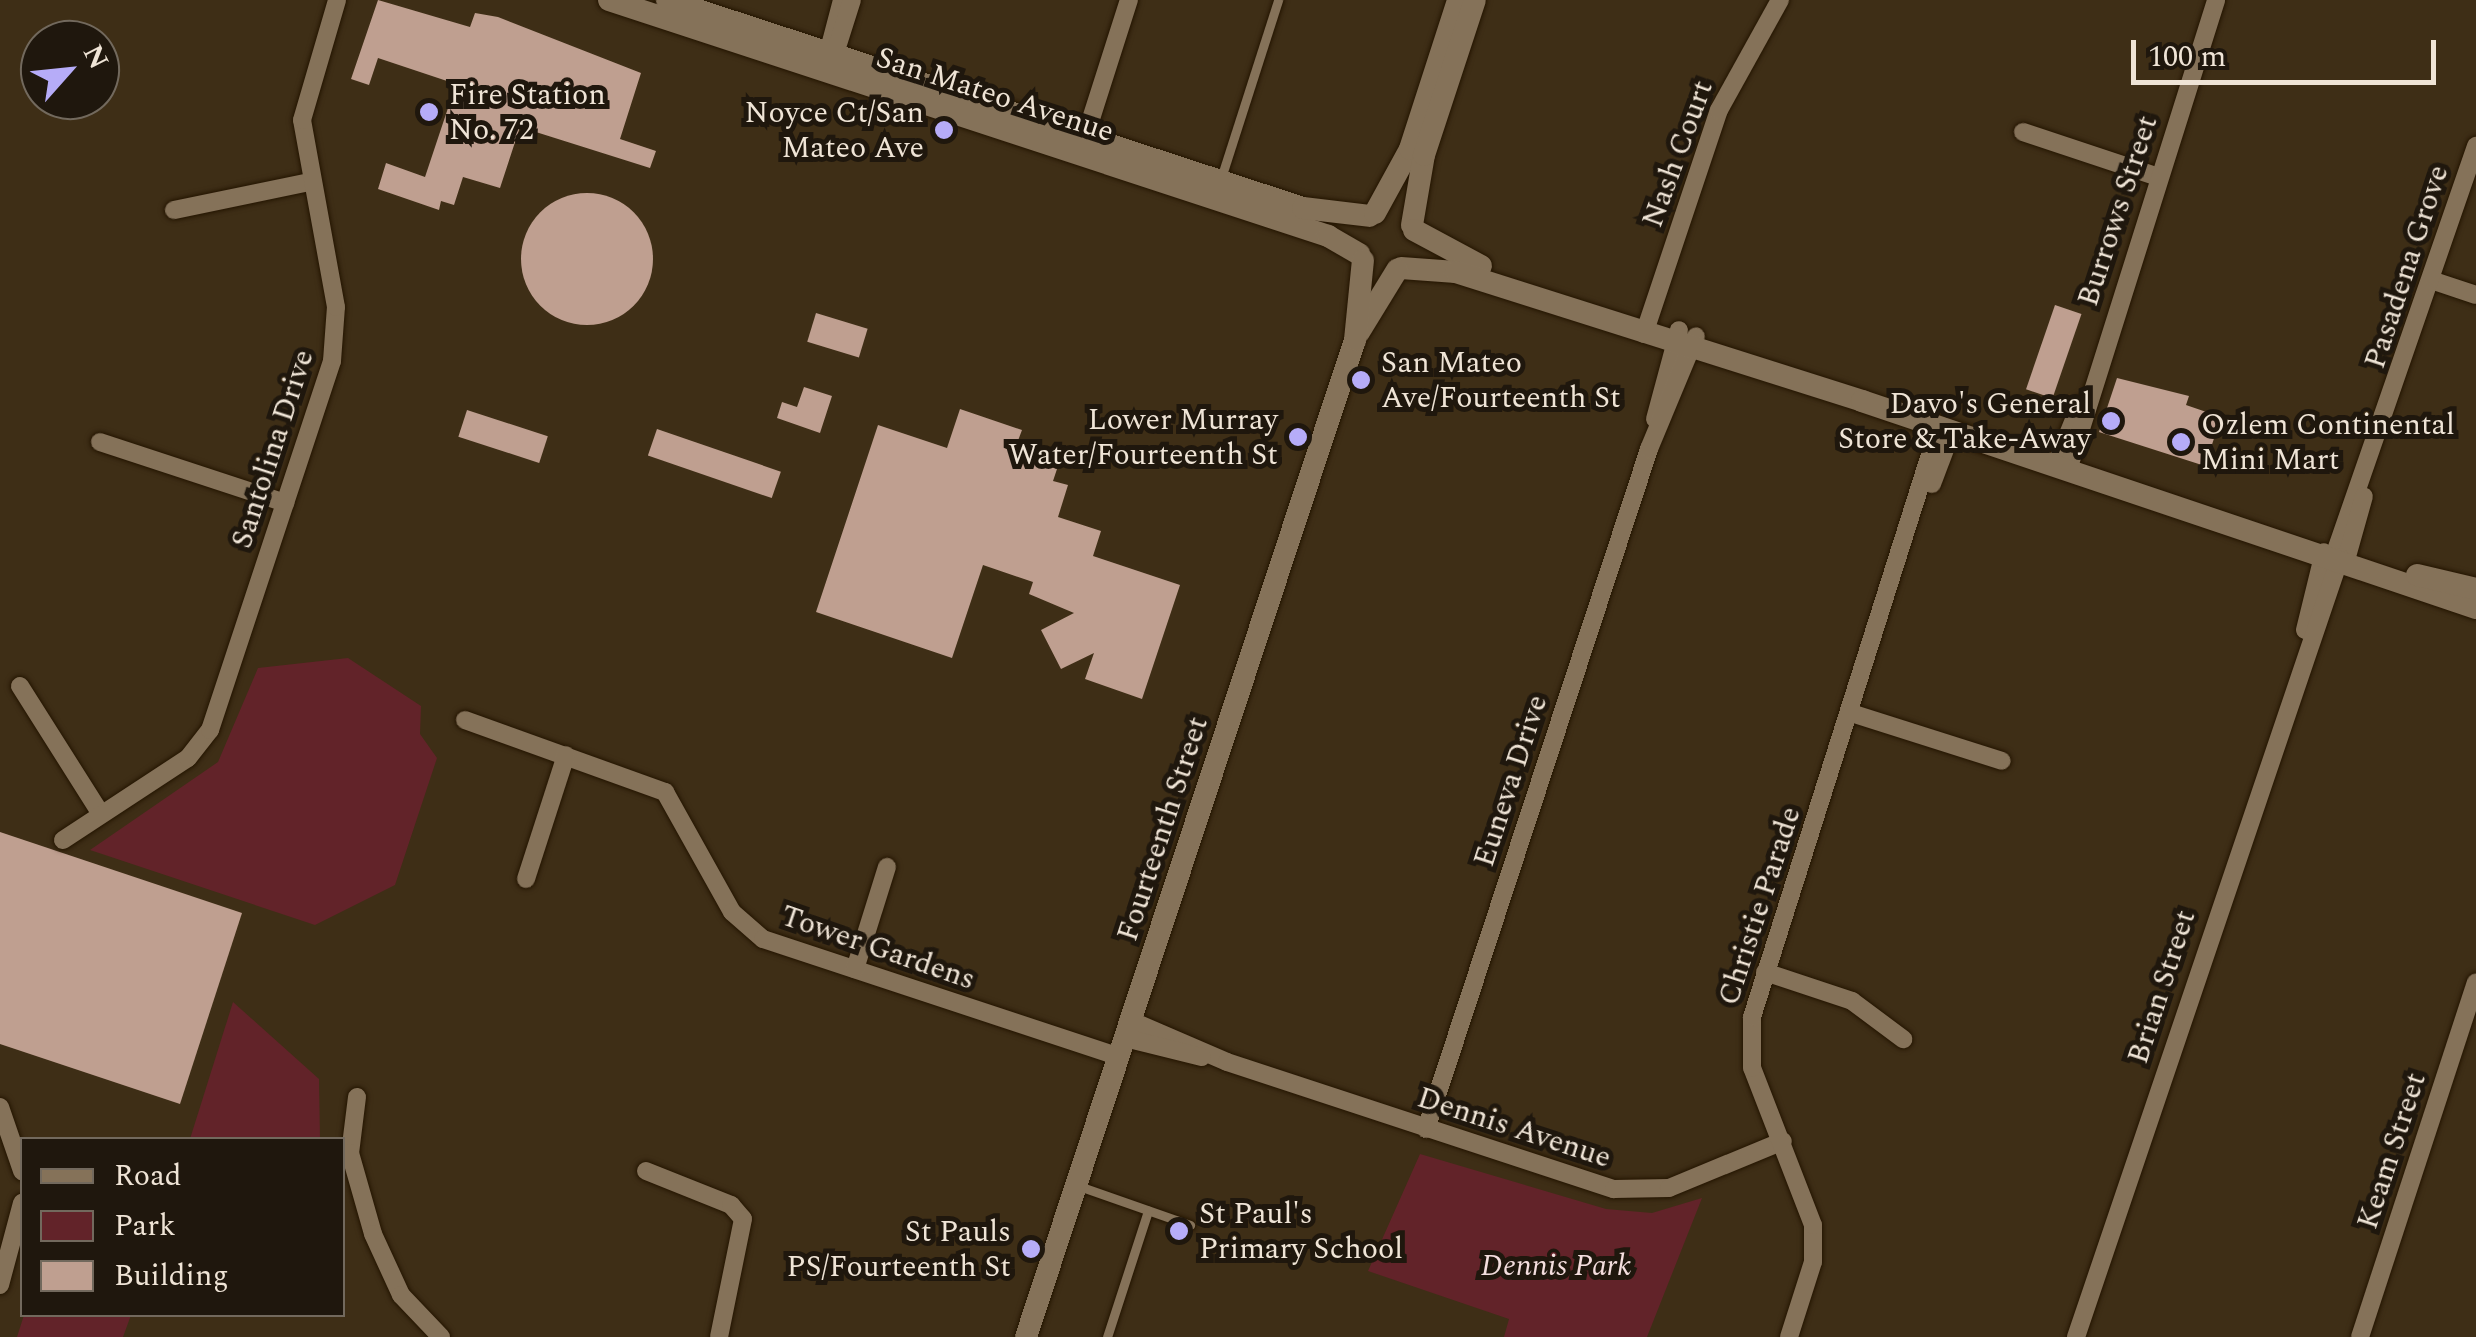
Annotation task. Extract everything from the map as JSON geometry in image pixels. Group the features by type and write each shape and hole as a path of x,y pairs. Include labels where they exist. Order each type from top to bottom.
{"street":[{"name":"Santolina Drive","path":"62,840 188,758 210,730 285,502 337,325 309,182 302,120 338,0"},
{"name":"San Mateo Avenue","path":"608,0 830,60"},
{"name":"San Mateo Avenue","path":"667,0 830,60 1217,190 1335,217 1372,215"},
{"path":"830,60 842,0"},
{"path":"830,60 852,0"},
{"path":"1083,146 1129,0"},
{"path":"1458,0 1410,149 1372,215 1359,229 1361,258 1399,269 1456,272 1646,327"},
{"path":"1399,269 1413,256 1413,228 1424,155 1475,0"},
{"name":"Nash Court","path":"1646,327 1719,110 1780,0"},
{"name":"Burrows Street","path":"2062,468 2216,0"},
{"path":"2023,132 2158,178"},
{"name":"Pasadena Grove","path":"2336,556 2372,462 2476,146"},
{"path":"174,210 309,182"},
{"name":"San Mateo Avenue","path":"1217,190 1361,258"},
{"path":"1372,215 1399,214 1413,228 1462,260 1646,327 2336,556 2476,608"},
{"name":"Fourteenth Street","path":"1355,340 1361,258"},
{"name":"Fourteenth Street","path":"1026,1337 1355,340 1399,269"},
{"path":"2431,280 2476,295"},
{"name":"Euneva Drive","path":"1426,1129 1685,340"},
{"name":"Christie Parade","path":"1789,1337 1815,1243 1750,1050 1765,972 1945,428"},
{"path":"100,442 285,502"},
{"path":"2336,556 2476,590"},
{"name":"Brian Street","path":"2076,1337 2300,654 2336,556"},
{"path":"20,686 102,814"},
{"path":"1852,712 2002,761"},
{"name":"Tower Gardens","path":"465,720 665,792 752,933 855,969 1126,1039"},
{"path":"526,879 566,755"},
{"path":"855,969 887,866"},
{"path":"1765,972 1852,1001 1903,1039"},
{"name":"Keam Street","path":"2360,1337 2476,983"},
{"name":"Dennis Avenue","path":"1126,1039 1227,1062 1634,1193 1688,1182 1782,1141"},
{"path":"356,1096 350,1152 374,1234 402,1295 440,1337"},
{"path":"0,1107 20,1166"},
{"path":"646,1172 731,1204 743,1219 719,1337"},
{"path":"0,1286 20,1211"}],"lane":[{"path":"1217,190 1278,0"},
{"path":"1076,1185 1190,1226"},
{"path":"1108,1337 1148,1211"}],"green space":[{"path":"348,658 421,706 420,734 437,758 395,885 315,925 90,850 218,762 258,668"},
{"path":"233,1002 319,1079 320,1137 191,1137"},
{"name":"Dennis Park","path":"1420,1154 1606,1209 1652,1213 1702,1198 1647,1337 1504,1337 1509,1319 1368,1271"},
{"path":"23,1317 130,1317 123,1337 17,1337"}],"building":[{"path":"378,0 470,27 475,13 498,17 641,73 620,139 656,151 650,168 520,127 500,188 463,177 454,205 441,201 439,210 378,189 386,163 425,177 456,84 378,58 369,85 351,79"},
{"path":"587,193 612,198 634,212 648,234 653,259 648,284 634,306 612,320 587,325 562,320 540,306 526,284 521,259 526,234 540,212 562,198"},
{"path":"2055,305 2081,314 2052,398 2026,389"},
{"path":"816,313 868,329 859,357 807,342"},
{"path":"2117,378 2189,396 2186,405 2221,417 2205,466 2099,432"},
{"path":"804,387 832,396 820,433 777,418 782,402 797,407"},
{"path":"960,409 1022,430 1013,454 1057,469 1053,481 1068,485 1058,517 1101,531 1093,556 1180,585 1142,699 1085,679 1094,653 1061,669 1041,630 1074,613 1029,594 1033,582 983,565 952,658 816,612 878,425 947,448"},
{"path":"467,410 548,436 539,463 458,437"},
{"path":"657,429 781,472 772,498 648,455"},
{"path":"0,832 242,913 180,1104 0,1044"}],"place":[{"name":"Fire Station No. 72","path":"429,112"},
{"name":"Noyce Ct/San Mateo Ave","path":"944,130"},
{"name":"San Mateo Ave/Fourteenth St","path":"1361,380"},
{"name":"Davo's General Store & Take-Away","path":"2111,421"},
{"name":"Lower Murray Water/Fourteenth St","path":"1298,437"},
{"name":"Ozlem Continental Mini Mart","path":"2181,442"},
{"name":"St Paul's Primary School","path":"1179,1231"},
{"name":"St Pauls PS/Fourteenth St","path":"1031,1249"}]}
